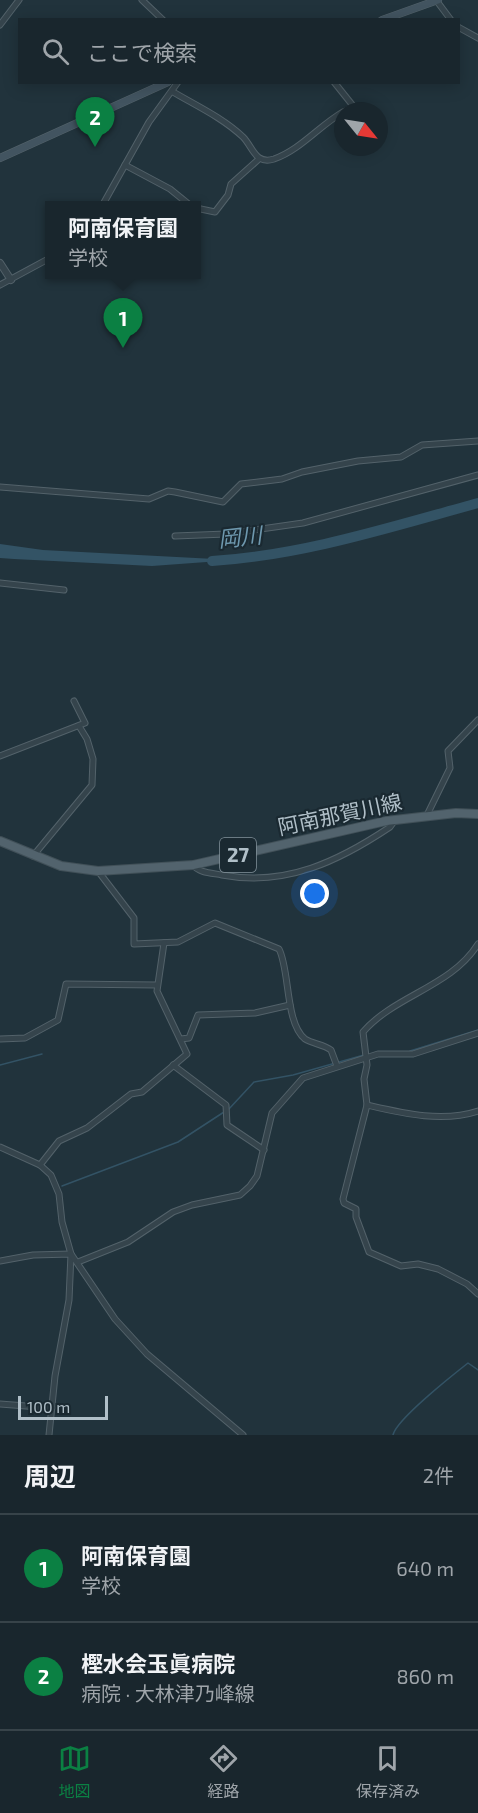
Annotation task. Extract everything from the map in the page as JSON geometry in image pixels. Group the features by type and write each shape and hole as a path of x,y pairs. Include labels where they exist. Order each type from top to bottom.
{"main road":[{"path":"388,18 437,0"},
{"path":"0,158 164,84"},
{"name":"阿南那賀川線","path":"0,841 62,866 98,871 193,864 395,820 427,815 478,814"}],"street":[{"path":"0,25 19,0"},
{"path":"142,0 161,18"},
{"path":"437,0 450,18"},
{"path":"460,28 478,38"},
{"path":"105,201 149,122 177,84"},
{"path":"336,84 350,102"},
{"path":"173,92 228,124 244,138 259,159"},
{"path":"201,209 215,212 228,195 231,184 259,159 275,159 334,119"},
{"path":"125,165 170,189 185,201"},
{"path":"0,285 45,261"},
{"path":"0,263 11,280"},
{"path":"0,487 149,499 168,491 219,502 228,499 236,486 240,484 282,479 302,472 358,461 401,457 422,445 478,441"},
{"path":"175,536 226,534 303,523 478,475"},
{"path":"0,584 64,590"},
{"path":"0,756 86,723 74,701"},
{"path":"427,815 450,768 448,751 478,720"},
{"path":"33,856 92,785 93,759 87,739 79,726"},
{"path":"193,864 207,872 228,876 285,877 319,867 347,854 390,827 395,820"},
{"path":"98,871 134,918 134,944 185,940 214,923 279,949 290,1005 301,1034 305,1039 331,1050 336,1064"},
{"path":"40,1165 59,1141 87,1128 131,1094 142,1092 188,1054 157,985 164,943"},
{"path":"478,944 462,965 364,1029 367,1105 343,1198 344,1203 356,1209 366,1248 392,1264 424,1265 453,1275 478,1294"},
{"path":"0,1039 25,1038 58,1020 66,984 157,985"},
{"path":"181,1039 189,1038 198,1015 255,1012 290,1005"},
{"path":"78,1262 128,1242 173,1212 192,1205 240,1195 257,1176 272,1113 303,1078 336,1064 365,1056 413,1054 478,1033"},
{"path":"173,1065 226,1105 227,1125 264,1150"},
{"path":"367,1105 411,1115 459,1116 478,1111"},
{"path":"0,1147 40,1165 51,1175 59,1194 62,1222 70,1254 69,1300 55,1376 49,1435"},
{"path":"0,1261 33,1255 70,1254 78,1262 114,1319 147,1354 243,1435"},
{"path":"0,1404 52,1408"}],"water":[{"path":"0,544 43,550 234,560 152,566 14,559 0,558"}],"waterway":[{"name":"岡川","path":"212,561 280,553 313,546 478,503"},
{"path":"410,1051 478,1030"},
{"path":"0,1065 42,1054"},
{"path":"228,1110 254,1082 293,1075 364,1055"},
{"path":"62,1186 178,1142 224,1112"},
{"path":"393,1435 414,1409 468,1363 478,1370"}],"place":[{"name":"樫水会玉眞病院","path":"95,147"},
{"name":"阿南保育園","path":"123,348"}]}
